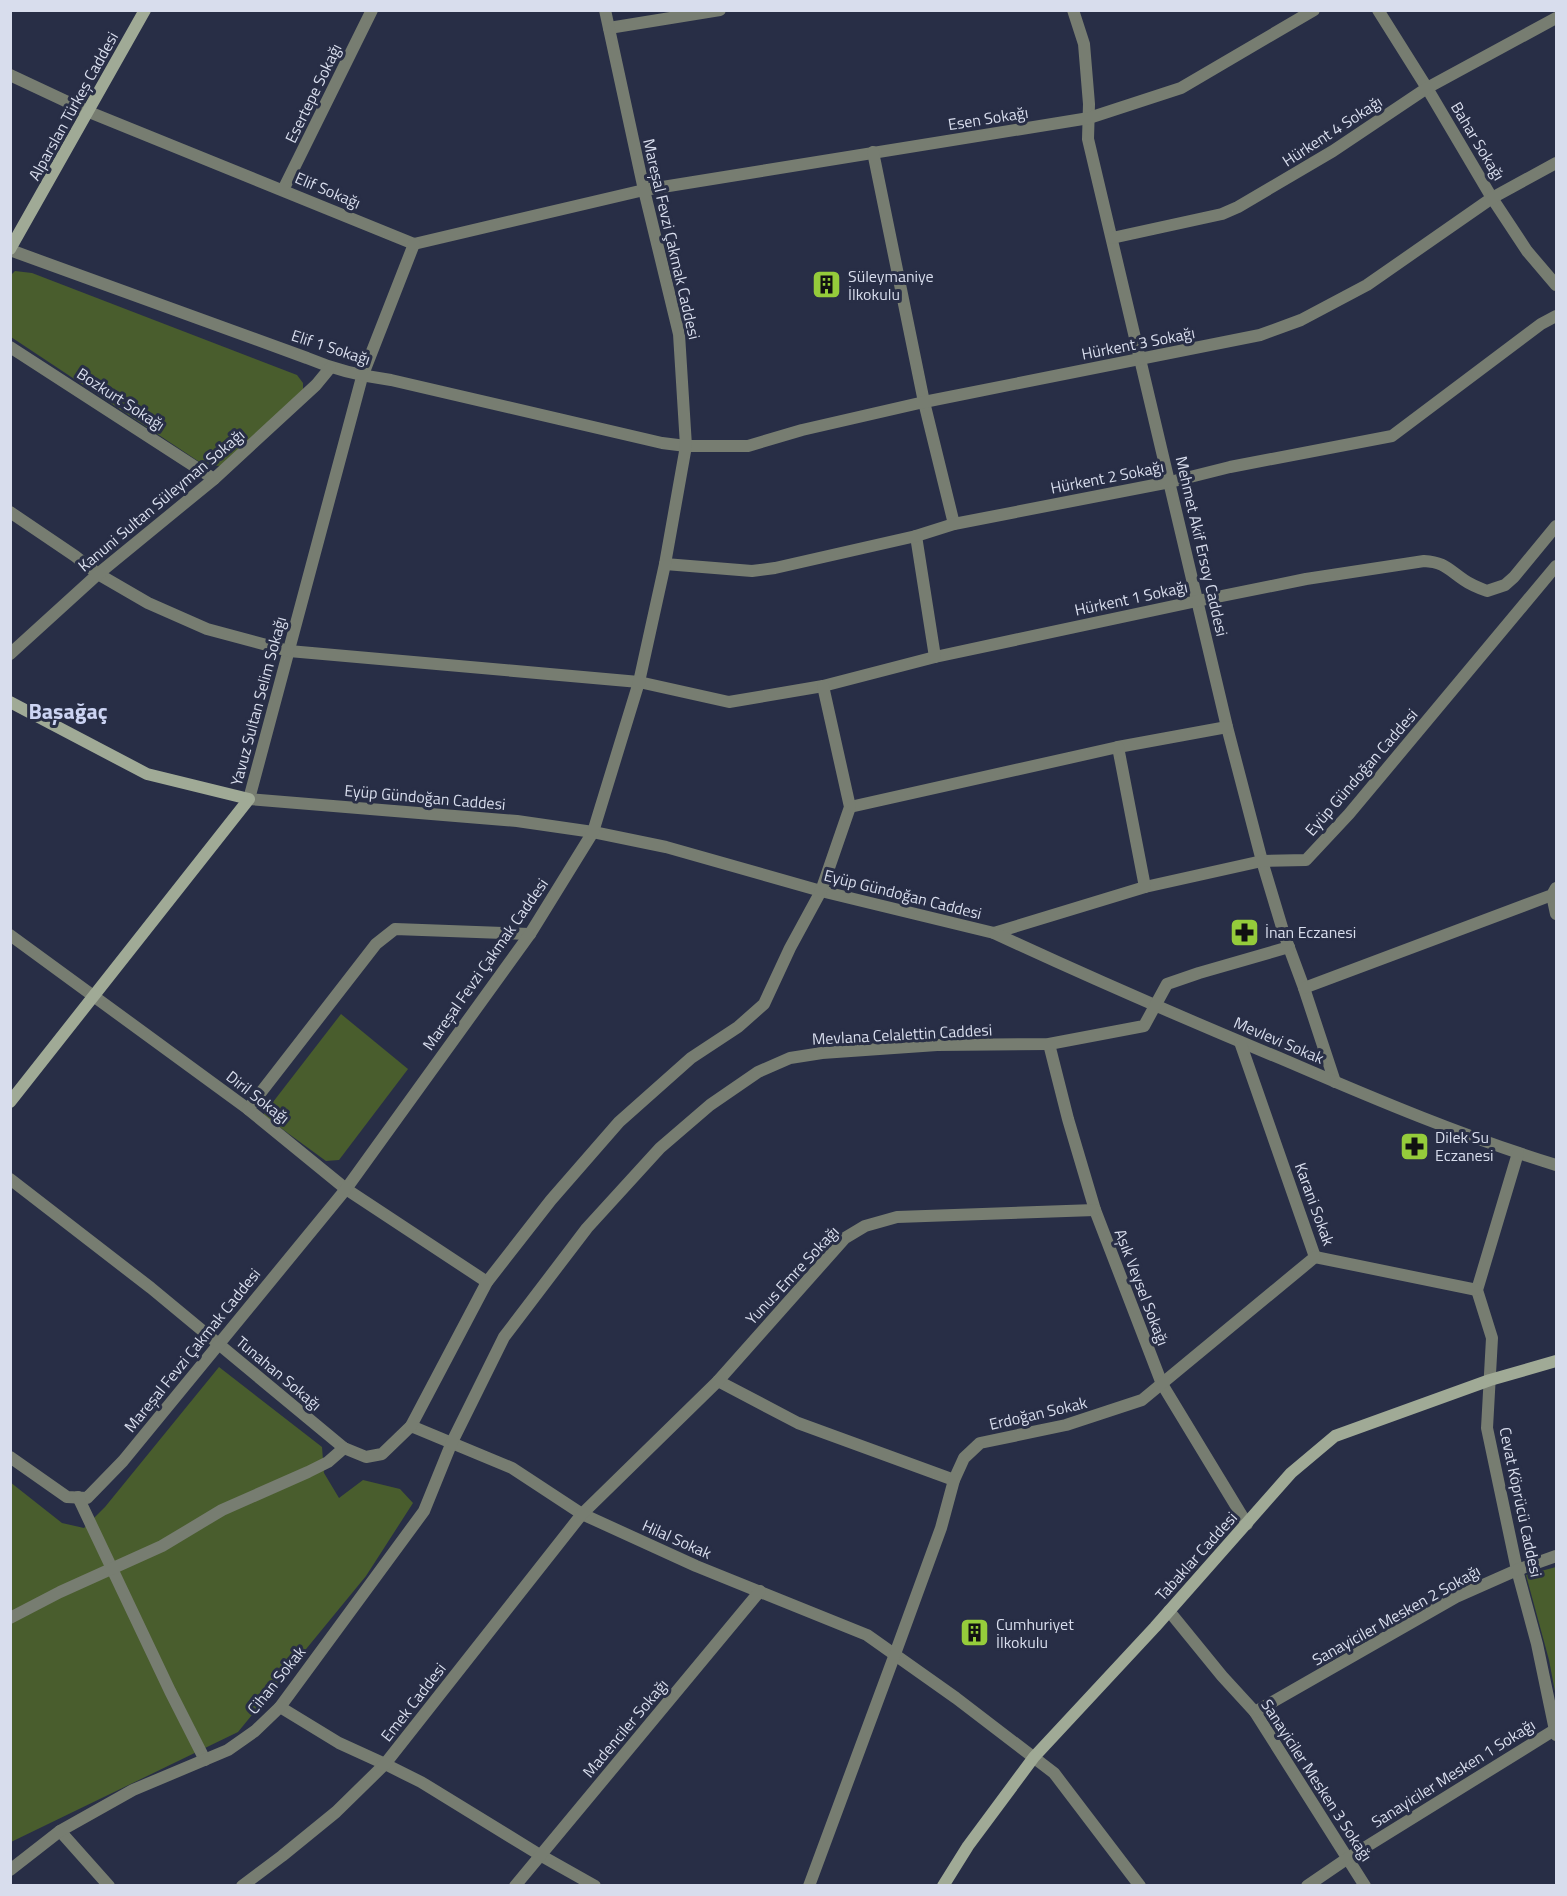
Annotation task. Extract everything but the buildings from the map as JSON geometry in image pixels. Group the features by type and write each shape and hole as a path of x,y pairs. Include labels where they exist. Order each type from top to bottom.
{"street":[{"name":"Alparslan Türkeş Caddesi","path":"10,250 145,10"},
{"name":"Esertepe Sokağı","path":"284,190 372,10"},
{"name":"Mareşal Fevzi Çakmak Caddesi","path":"78,1497 87,1498 123,1461 346,1189 530,934 593,832 639,682 686,446 680,334 644,190 605,10"},
{"path":"609,28 720,10"},
{"name":"Mehmet Akif Ersoy Caddesi","path":"1073,10 1084,44 1089,104 1088,139 1227,727 1262,861 1335,1082"},
{"name":"Esen Sokağı","path":"644,190 1089,118 1181,88 1314,10"},
{"name":"Bahar Sokağı","path":"1378,10 1492,198 1527,251 1557,285"},
{"name":"Hürkent 4 Sokağı","path":"1112,238 1222,214 1238,207 1333,151 1427,88 1557,18"},
{"name":"Elif Sokağı","path":"10,75 89,112 414,244"},
{"path":"873,152 924,402 954,524"},
{"name":"Hürkent 3 Sokağı","path":"686,446 748,446 802,430 924,402 1260,335 1301,320 1367,285 1492,198 1557,163"},
{"path":"414,244 644,190"},
{"name":"Yavuz Sultan Selim Sokağı","path":"10,1102 249,799 362,377 414,244"},
{"name":"Elif 1 Sokağı","path":"10,250 307,357 330,368 662,443 686,446"},
{"name":"Hürkent 2 Sokağı","path":"664,564 752,571 776,568 916,536 954,524 1392,436 1541,324 1557,316"},
{"name":"Bozkurt Sokağı","path":"10,347 214,479"},
{"name":"Kanuni Sultan Süleyman Sokağı","path":"10,654 98,574 214,479 316,385 330,368"},
{"name":"Hürkent 1 Sokağı","path":"10,512 75,555 98,574 148,603 207,630 289,651 639,682 729,702 823,686 935,657 1197,601 1306,579 1424,561 1434,561 1444,565 1463,580 1487,591 1510,581 1557,526"},
{"path":"916,536 935,657"},
{"name":"Eyüp Gündoğan Caddesi","path":"249,799 517,821 593,832 666,847 821,891 994,933 1145,887 1262,861 1306,860 1349,814 1557,566"},
{"path":"823,686 850,807 1118,747 1227,727"},
{"path":"10,702 147,774 249,799"},
{"path":"1118,747 1145,887"},
{"name":"Tunahan Sokağı","path":"10,1179 151,1288 344,1448 366,1457 382,1454 411,1426 487,1282 551,1200 619,1122 691,1058 738,1027 764,1004 790,948 821,891 850,807"},
{"path":"1304,988 1554,892 1557,914"},
{"path":"249,1109 376,944 395,929 530,934"},
{"name":"Mevlevi Sokak","path":"994,933 1103,983 1391,1106 1557,1165"},
{"name":"Diril Sokağı","path":"10,935 249,1109 346,1189 487,1282"},
{"name":"Mevlana Celalettin Caddesi","path":"452,1442 504,1337 587,1228 660,1148 710,1105 758,1072 790,1058 822,1053 937,1045 1049,1044 1144,1026 1167,984 1289,947"},
{"name":"Karani Sokak","path":"1240,1042 1315,1257 1477,1290"},
{"name":"Aşık Veysel Sokağı","path":"1049,1044 1095,1210 1162,1384 1247,1524"},
{"path":"1477,1290 1518,1153"},
{"name":"Yunus Emre Sokağı","path":"582,1514 718,1381 845,1238 865,1226 897,1217 1095,1210"},
{"name":"Erdoğan Sokak","path":"954,1480 964,1458 980,1443 1066,1425 1143,1400 1315,1257"},
{"name":"Cevat Köprücü Caddesi","path":"1477,1290 1491,1338 1487,1428 1517,1570 1537,1644 1556,1731"},
{"name":"Tabaklar Caddesi","path":"943,1886 968,1846 1034,1757 1169,1611 1291,1473 1335,1436 1490,1380 1557,1361"},
{"path":"718,1381 798,1423 954,1480 941,1528 809,1886"},
{"path":"411,1426 452,1442"},
{"name":"Hilal Sokak","path":"452,1442 512,1468 582,1514 696,1566 867,1635 1054,1773 1140,1886"},
{"name":"Cihan Sokak","path":"10,1870 60,1831 133,1790 203,1756 228,1750 255,1731 280,1707 424,1511 452,1442"},
{"path":"10,1618 60,1592 162,1546 222,1510 308,1472 328,1461 344,1448"},
{"path":"10,1457 67,1497 78,1497 203,1756"},
{"name":"Emek Caddesi","path":"242,1886 336,1812 385,1764 582,1514"},
{"name":"Sanayiciler Mesken 2 Sokağı","path":"1255,1712 1456,1598 1517,1570 1557,1556"},
{"name":"Madenciler Sokağı","path":"515,1886 760,1591"},
{"name":"Sanayiciler Mesken 3 Sokağı","path":"1169,1611 1255,1712 1365,1886"},
{"path":"280,1707 339,1743 421,1782 595,1886"},
{"name":"Sanayiciler Mesken 1 Sokağı","path":"1307,1886 1348,1858 1556,1731"},
{"path":"60,1831 108,1886"}],"green space":[{"path":"15,271 32,273 297,375 303,383 303,392 221,466 204,465 11,337 11,275"},
{"path":"341,1014 408,1069 339,1160 326,1161 263,1115"},
{"path":"219,1367 322,1447 324,1473 339,1498 363,1480 400,1489 413,1503 366,1576 238,1732 11,1842 10,1482 62,1523 84,1528 105,1507"},
{"path":"1556,1567 1556,1697 1549,1660 1526,1575"}],"place":[{"name":"Süleymaniye İlkokulu","path":"827,285"},
{"name":"İnan Eczanesi","path":"1244,932"},
{"name":"Dilek Su Eczanesi","path":"1414,1146"},
{"name":"Cumhuriyet İlkokulu","path":"975,1633"}],"district":[{"name":"Başağaç","path":"68,711"}]}
